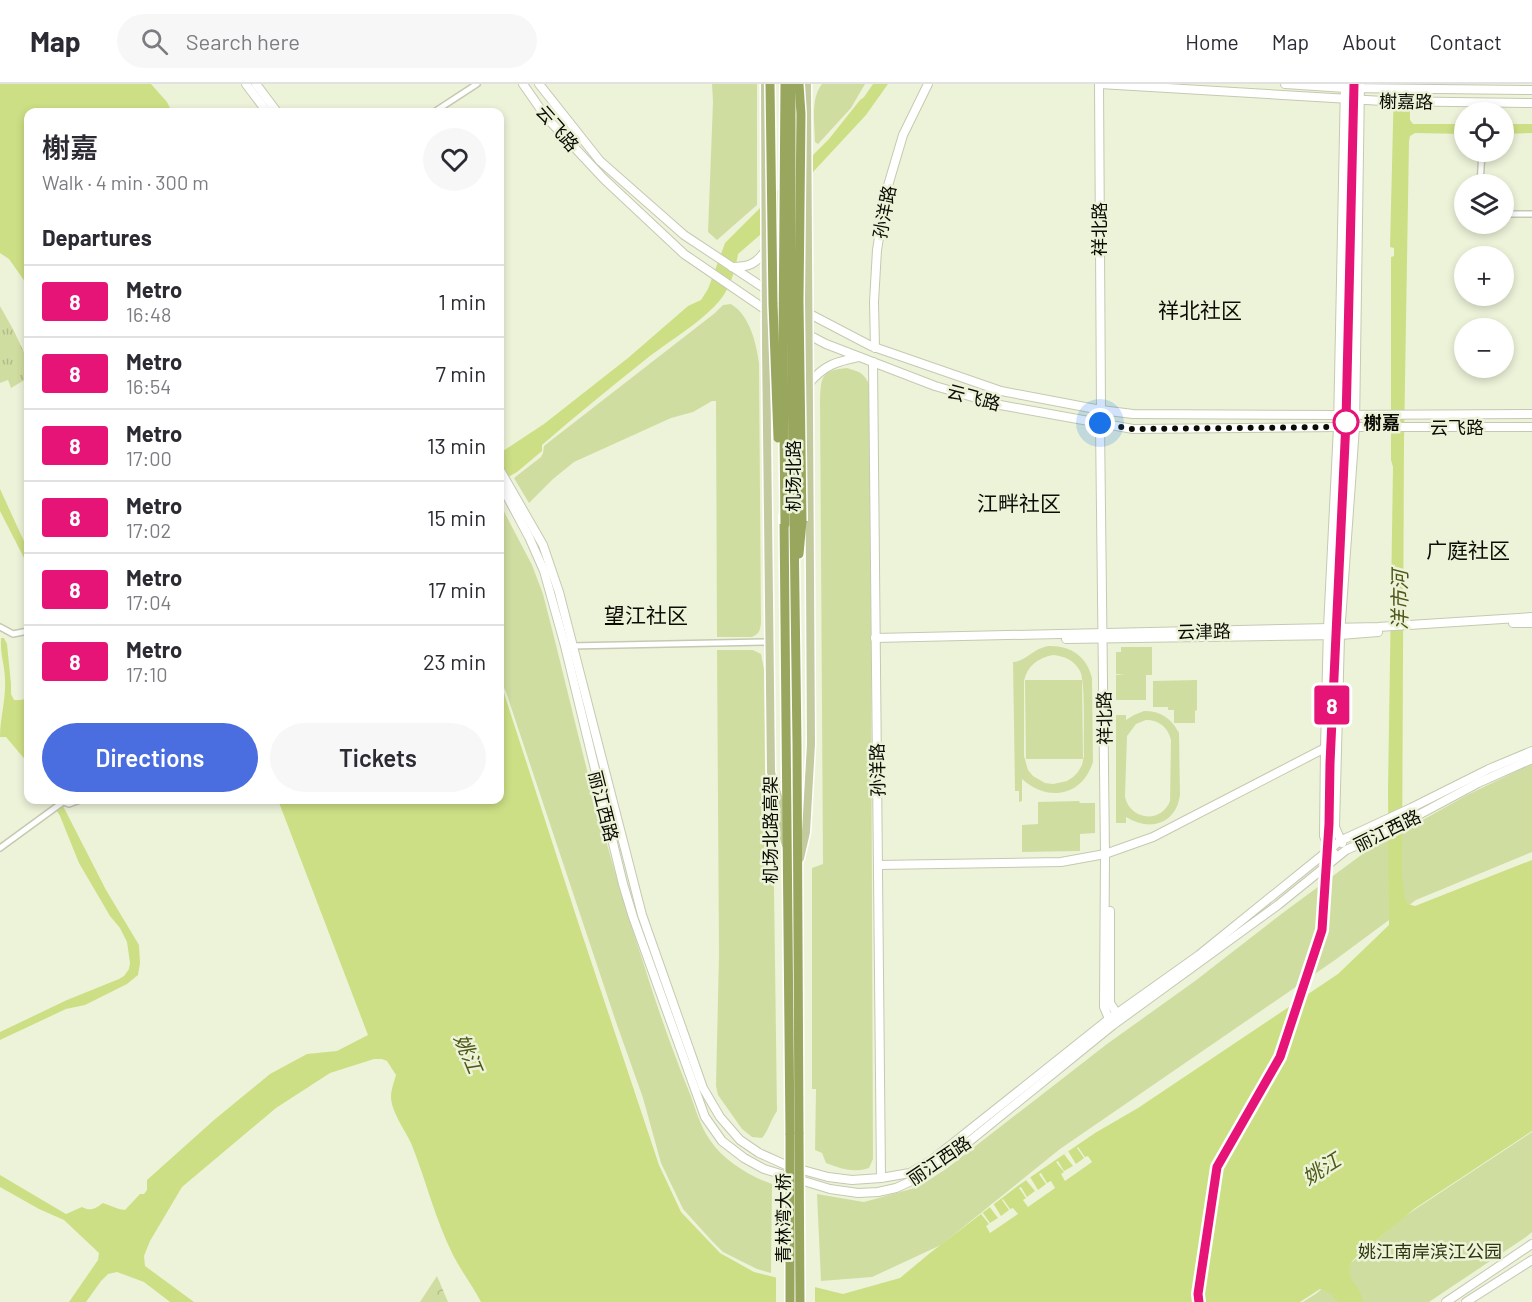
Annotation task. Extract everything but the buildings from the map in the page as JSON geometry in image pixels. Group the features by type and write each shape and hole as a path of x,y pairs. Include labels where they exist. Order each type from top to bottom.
{"highway":[{"path":"770,84 773,304 780,481 793,522"},
{"name":"机场北路","path":"785,84 783,340 793,522"},
{"name":"机场北路","path":"791,84 793,522"},
{"path":"793,522 799,301 801,114 799,84"},
{"name":"机场北路高架","path":"793,522 798,867 794,1135"},
{"name":"机场北路高架","path":"793,522 786,845 794,1135"},
{"name":"青林湾大桥","path":"790,1302 794,1135"},
{"name":"青林湾大桥","path":"794,1135 800,1302"}],"main road":[{"path":"246,84 264,108"},
{"path":"256,84 274,108"},
{"name":"云飞路","path":"523,84 546,117 604,179 684,254 766,311 826,344 935,386 1000,405 1132,429 1532,427"},
{"name":"云飞路","path":"539,84 600,161 684,235 732,267 808,314 875,348 1001,391 1134,414 1532,414"},
{"name":"机场北路","path":"765,84 771,772 779,800 781,831 786,845"},
{"name":"机场北路","path":"798,867 806,832 811,744 807,84"},
{"name":"孙洋路","path":"875,348 874,302 877,250 887,189 903,135 928,84"},
{"name":"榭嘉路","path":"1100,84 1454,105"},
{"name":"祥北路","path":"1100,84 1101,410 1110,1003 1119,1016"},
{"name":"榭嘉路","path":"1285,84 1532,90"},
{"path":"1337,857 1330,850 1324,836 1328,631 1338,427 1345,86"},
{"path":"1346,850 1340,842 1335,827 1340,631 1355,427 1360,86"},
{"name":"榭嘉路","path":"1514,105 1532,103"},
{"path":"732,267 750,265 759,260 765,250"},
{"path":"809,383 819,372 833,363 859,357"},
{"name":"孙洋路","path":"873,362 881,1178"},
{"name":"丽江西路","path":"504,486 543,545 559,592 623,884 705,1117 722,1141 744,1158 764,1169 830,1189 858,1193 896,1188 918,1178 950,1157 1111,1022"},
{"name":"云津路","path":"876,640 1380,630 1532,617"},
{"name":"云津路","path":"1419,627 1532,623"},
{"name":"丽江西路","path":"569,646 642,915 703,1088 720,1117 740,1140 759,1154 788,1166 828,1177 852,1180 910,1173 932,1160 1198,955 1340,842 1532,751"},
{"path":"878,865 1061,862 1107,854 1153,837 1325,748"},
{"name":"丽江西路","path":"1119,1016 1278,905 1346,850 1383,834 1478,783 1532,759"},
{"name":"祥北路","path":"1107,854 1104,1008 1111,1022"},
{"path":"1446,1302 1532,1244"},
{"path":"1466,1302 1532,1260"}],"street":[{"path":"440,108 477,84"},
{"path":"1514,214 1532,214"},
{"path":"0,627 13,634 24,632"},
{"path":"569,646 769,642"},
{"path":"0,848 60,804"}],"green space":[{"path":"712,84 757,84 757,205 717,240 708,232"},
{"path":"822,84 865,84 851,108 818,144 815,142 815,104"},
{"path":"731,304 738,309 747,322 754,338 759,363 761,623 759,632 752,637 717,637 716,401 693,412 671,418 574,462 529,503 514,478 541,457 544,446 723,305"},
{"path":"0,306 24,352 24,380 11,388 8,380 0,383"},
{"path":"847,368 861,374 870,387 873,1159 869,1168 858,1170 842,1169 826,1163 822,1153 815,1150 816,1089 812,1089 812,868 823,864 820,399 824,376 832,370"},
{"path":"504,512 532,565 543,594 590,782 618,882 658,1008 698,1118 715,1147 729,1161 754,1177 772,1184 771,1273 757,1269 723,1252 712,1241 683,1209 661,1163 643,1098 504,688"},
{"path":"1048,646 1063,647 1076,653 1090,670 1093,762 1081,783 1063,792 1042,791 1022,779 1022,801 1019,802 1019,791 1015,791 1013,662","holes":["1048,656 1057,656 1075,664 1082,678 1084,756 1082,765 1073,777 1053,784 1045,783 1033,776 1028,770 1024,756 1024,681 1034,664"]},
{"path":"1121,647 1152,647 1152,675 1146,675 1146,700 1116,700 1116,675 1125,675 1116,674 1116,652 1121,652"},
{"path":"717,650 753,650 761,654 764,669 766,868 774,878 777,1111 762,1138 752,1137 742,1129 718,1095 716,1086 719,955"},
{"path":"1025,680 1082,680 1083,759 1026,759"},
{"path":"1197,680 1195,723 1174,723 1174,710 1168,710 1168,707 1153,707 1153,681"},
{"path":"1144,711 1156,712 1169,719 1179,733 1180,795 1178,805 1167,819 1153,824 1135,822 1126,817 1126,823 1116,823 1116,715 1126,715 1126,720","holes":["1151,720 1159,723 1170,735 1170,801 1160,813 1146,816 1133,811 1125,797 1127,736 1136,724"]},
{"path":"1532,764 1532,852 1416,900 1335,960 1060,1149 941,1245 872,1277 821,1281 817,1194 864,1202 918,1187 946,1169 1107,1044 1195,981 1364,853 1467,795"},
{"path":"1079,801 1080,803 1095,803 1095,833 1080,834 1080,851 1022,852 1022,825 1038,824 1038,802"},
{"name":"姚江南岸滨江公园","path":"1532,1132 1532,1232 1526,1237 1429,1302 1303,1302 1317,1293 1402,1218"},
{"path":"437,1276 448,1302 420,1302"}],"water":[{"path":"0,84 151,84 170,108 24,108 24,280 9,259 0,253"},
{"path":"873,84 888,84 866,115 814,171 776,221 738,254 730,284 710,311 567,423 542,445 542,451 504,480 504,450 544,424 628,358 688,306 701,300 708,289 725,243 829,139"},
{"path":"1394,84 1410,84 1410,120 1413,124 1454,124 1454,134 1415,133 1410,136 1409,141 1404,442 1402,877 1405,899 1408,904 1415,906 1532,860 1532,1131 1414,1209 1353,1260 1349,1272 1363,1302 1338,1302 1329,1292 1320,1289 1300,1302 481,1302 456,1261 411,1143 393,1108 391,1094 396,1075 387,1061 374,1059 330,1073 276,1108 182,1187 150,1241 144,1256 145,1266 194,1302 170,1302 144,1282 117,1272 108,1274 86,1302 69,1302 98,1260 99,1253 64,1220 0,1187 0,1175 66,1214 82,1207 93,1209 103,1203 125,1210 147,1190 147,1180 270,1074 307,1054 337,1051 368,1035 280,804 504,804 504,693 659,1165 681,1212 720,1253 754,1272 843,1294 900,1278 1019,1185 1338,974 1389,925 1388,790 1393,467 1391,460 1391,257 1394,256 1394,248 1390,247"},
{"path":"1514,124 1532,124 1532,133 1514,134"},
{"path":"0,489 24,541 24,558 0,511"},
{"path":"1,638 4,638 7,644 11,694 14,700 24,699 24,758 6,737 0,737 5,687"},
{"path":"52,804 62,804 106,890 139,945 138,975 127,984 85,1005 66,1009 0,1040 0,1032 67,1000 119,979 129,969 127,942 79,863 60,816"}],"pier":[{"path":"1078,1147 1092,1162 1065,1181 1061,1174 1064,1172 1056,1162 1058,1161 1064,1171 1073,1166 1064,1154 1068,1151 1076,1164 1084,1158"},
{"path":"1041,1173 1047,1183 1051,1181 1055,1188 1028,1207 1023,1200 1026,1198 1019,1188 1021,1187 1027,1197 1035,1191 1026,1180 1030,1177 1038,1190 1046,1184 1039,1174"},
{"path":"1003,1199 1010,1209 1013,1208 1018,1214 990,1233 986,1226 989,1224 981,1214 983,1213 990,1223 998,1218 989,1206 993,1203 1001,1216 1009,1210"},
{"path":"776,1274 815,1284 815,1302 776,1302"}],"metro line":[{"name":"8","path":"1199,1302 1198,1294 1217,1167 1280,1057 1322,930 1329,824 1346,421 1354,84"}],"place":[{"name":"榭嘉","path":"1346,422"}],"district":[{"name":"祥北社区","path":"1200,309"},
{"name":"江畔社区","path":"1019,502"},
{"name":"广庭社区","path":"1468,549"},
{"name":"望江社区","path":"646,614"}],"route":[{"path":"1100,423 1132,429 1338,427 1346,422"}],"water label":[{"name":"洋市河","path":"1399,600"},
{"name":"姚江","path":"469,1053"},
{"name":"姚江","path":"1321,1168"}]}
